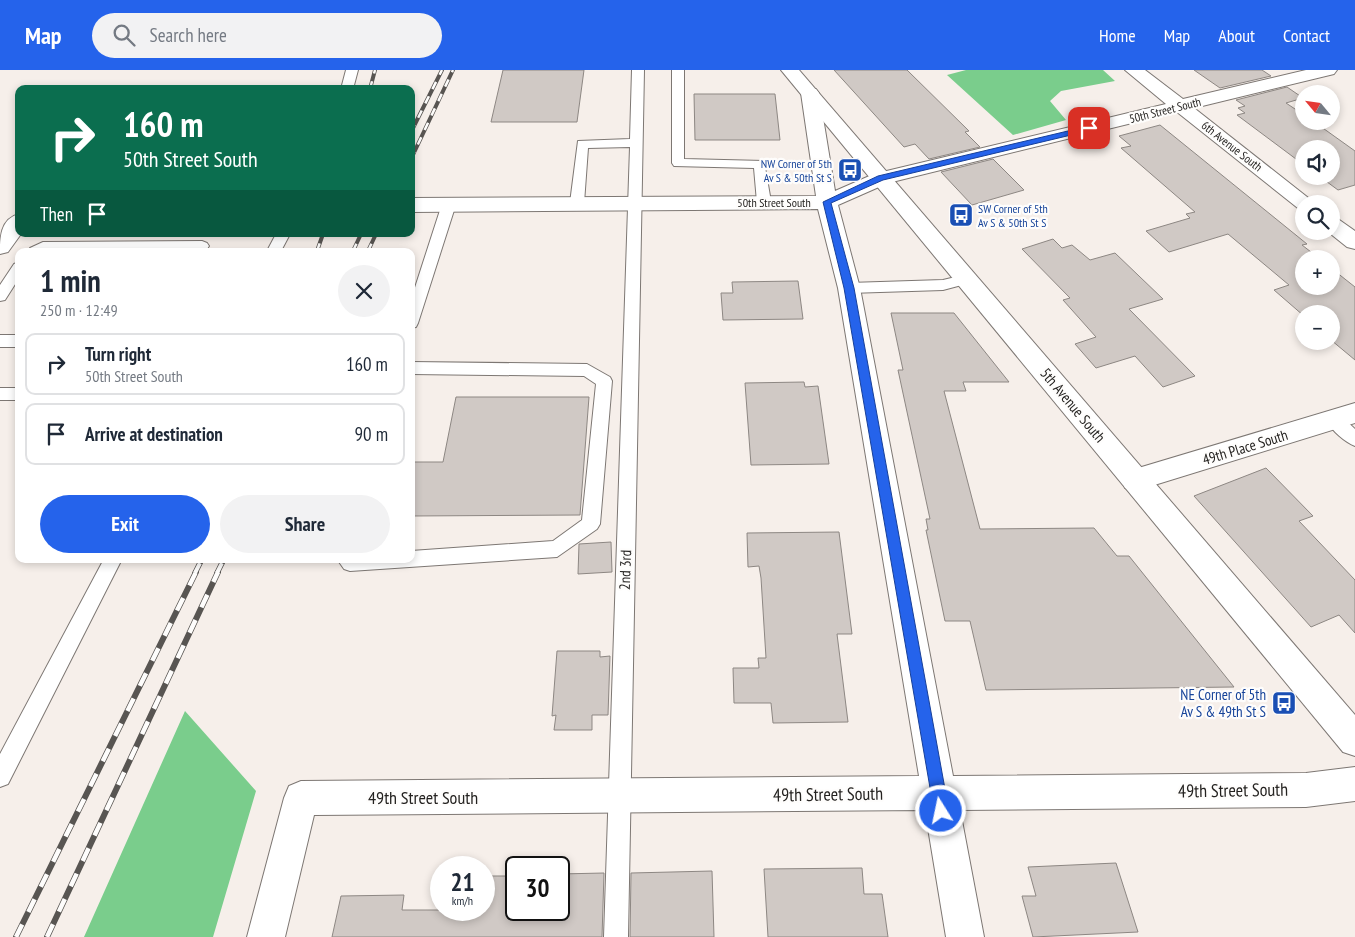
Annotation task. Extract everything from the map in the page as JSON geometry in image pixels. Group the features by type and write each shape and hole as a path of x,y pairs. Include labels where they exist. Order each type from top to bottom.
{"street":[{"name":"5th Avenue South","path":"790,70 1355,740"},
{"name":"6th Avenue South","path":"1134,70 1295,195"},
{"name":"50th Street South","path":"415,204 827,202 881,178 1328,70"},
{"path":"810,93 827,202 849,288 965,937"},
{"path":"0,209 15,208"},
{"path":"0,247 15,226"},
{"path":"1340,231 1355,242"},
{"name":"49th Place South","path":"1135,480 1345,417"},
{"name":"49th Street South","path":"266,937 301,798 1306,790 1355,784"}],"lane":[{"path":"349,85 352,70"},
{"name":"2nd 3rd","path":"616,937 638,70"},
{"path":"678,70 678,163 760,164 764,202"},
{"path":"577,203 582,144 636,143"},
{"path":"415,311 449,204"},
{"path":"72,248 203,244"},
{"path":"1,292 15,273"},
{"path":"849,288 943,285 968,279"},
{"path":"1,292 15,290"},
{"path":"0,341 15,341"},
{"path":"415,368 587,370 604,381 590,524 557,549 415,559"},
{"path":"0,394 15,394"},
{"path":"1345,417 1355,439"},
{"path":"0,776 111,563"}],"green space":[{"path":"966,70 1103,70 1115,81 1061,91 1050,101 1066,120 1013,135 947,75"},
{"path":"185,711 256,791 213,937 84,937"}],"building":[{"path":"503,70 584,70 577,122 491,122"},
{"path":"834,70 907,70 969,131 965,132 980,147 929,159 915,144 904,147"},
{"path":"1194,70 1262,70 1271,76 1220,88"},
{"path":"1287,87 1295,92 1295,100 1286,103 1295,109 1295,130 1326,130 1340,140 1295,140 1295,158 1237,115 1245,113 1238,108 1245,106 1236,100"},
{"path":"694,94 775,94 780,140 695,140"},
{"path":"1160,125 1295,234 1295,240 1302,240 1307,244 1302,245 1308,250 1295,250 1295,295 1340,295 1340,275 1355,287 1355,360 1340,348 1340,305 1295,305 1295,308 1274,290 1289,285 1228,234 1169,252 1146,231 1190,218 1186,214 1195,212 1121,148 1131,146 1119,136"},
{"path":"1340,140 1355,151 1355,185 1338,190 1331,185 1340,185"},
{"path":"993,159 1024,190 972,205 941,172"},
{"path":"1053,239 1062,248 1072,245 1090,260 1115,253 1163,299 1129,309 1195,376 1163,387 1135,356 1096,368 1075,344 1096,337 1063,300 1070,298 1022,249"},
{"path":"798,281 803,319 723,320 721,293 733,293 732,282"},
{"path":"891,313 954,313 1009,382 963,382 966,391 944,391 980,529 1094,528 1117,556 1129,556 1234,687 986,690 970,621 945,621 926,530 928,530 926,519 930,519 898,370 903,370"},
{"path":"804,382 805,387 818,386 829,464 751,465 745,383"},
{"path":"456,397 589,397 580,515 415,516 415,462 443,462"},
{"path":"1266,468 1313,516 1299,521 1355,580 1355,633 1339,615 1311,627 1194,496"},
{"path":"839,532 852,634 837,634 848,722 773,723 771,703 734,703 733,668 759,668 758,658 766,658 761,578 759,566 748,567 747,533"},
{"path":"611,542 612,572 578,574 579,544"},
{"path":"557,651 600,651 600,657 610,656 608,715 592,715 592,730 554,730 556,715 552,716"},
{"path":"1116,863 1138,932 1033,937 1022,896 1036,896 1028,867"},
{"path":"862,868 864,894 882,894 888,937 768,937 764,869"},
{"path":"712,871 714,937 630,937 631,873"},
{"path":"604,873 602,937 332,937 341,896 404,895 402,910 430,910 430,921 495,921 495,876 505,876 505,921 570,921 570,874"}],"railway":[{"path":"371,85 375,70"},
{"path":"415,124 442,70"},
{"path":"415,151 453,70"},
{"path":"318,248 322,237"},
{"path":"354,248 360,237"},
{"path":"369,248 375,237"},
{"path":"195,573 200,563"},
{"path":"217,573 222,563"},
{"path":"16,937 196,572"},
{"path":"47,937 218,572"}],"place":[{"name":"NW Corner of 5th Av S & 50th St S","path":"850,170"},
{"name":"SW Corner of 5th Av S & 50th St S","path":"961,215"},
{"name":"NE Corner of 5th Av S & 49th St S","path":"1284,703"}],"route":[{"path":"941,811 849,288 827,202 881,178 1089,128"}]}
